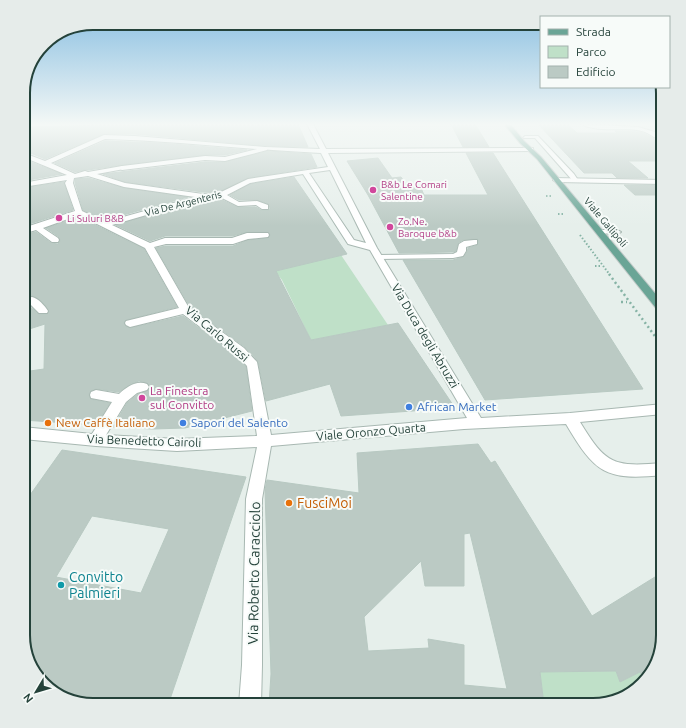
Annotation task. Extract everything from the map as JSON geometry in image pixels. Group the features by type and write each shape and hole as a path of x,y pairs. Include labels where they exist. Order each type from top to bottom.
{"main road":[{"name":"Viale Gallipoli","path":"538,158 656,301"}],"street":[{"path":"31,158 60,168 69,179 79,212"},
{"path":"45,163 56,158"},
{"path":"30,184 69,179 85,173 122,168 194,159 229,158"},
{"name":"Via Duca degli Abruzzi","path":"327,158 375,252 477,423"},
{"path":"332,168 306,172 351,242 375,252"},
{"name":"Via De Argenteris","path":"106,224 206,196 221,195 248,181 306,172"},
{"path":"85,173 124,185 206,196"},
{"path":"557,180 656,182"},
{"path":"221,195 238,204 257,203 265,207"},
{"path":"30,229 79,212 149,246 165,241 233,241 247,236 265,235"},
{"path":"38,227 55,240"},
{"name":"Via Carlo Russi","path":"149,246 185,310 240,351 253,365 265,441"},
{"path":"30,300 32,300 42,311"},
{"path":"130,323 185,310"},
{"path":"96,440 120,399 133,389 143,387"},
{"path":"96,395 120,399"},
{"name":"Viale Oronzo Quarta","path":"265,441 477,423 570,418 656,410"},
{"path":"570,418 592,454 607,466 627,471 656,469"},
{"name":"Via Benedetto Cairoli","path":"30,434 96,440 177,445 265,441"},
{"name":"Via Roberto Caracciolo","path":"250,698 254,498 265,441"}],"lane":[{"path":"556,158 575,180"},
{"path":"600,232 616,232"},
{"path":"375,252 454,256 460,254 462,251 462,246 467,243 474,242"}],"path":[{"path":"549,192 554,198"},
{"path":"546,196 551,196"},
{"path":"558,214 564,213"},
{"path":"578,231 656,337"},
{"path":"595,266 602,266"},
{"path":"621,302 627,302"}],"green space":[{"path":"341,255 388,325 311,340 282,280 275,271"},
{"path":"616,671 620,682 640,672 642,675 628,687 606,697 543,698 540,672"}],"building":[{"path":"66,158 180,158 75,172 55,163"},
{"path":"241,158 313,158 317,167 248,178 219,192 203,192 125,182 103,174 205,162 225,162"},
{"path":"378,158 392,178 401,177 409,188 421,188 424,195 488,195 469,158 496,158 643,389 485,400 403,260 453,260 463,257 468,248 478,245 478,239 463,240 458,243 456,251 453,252 399,253 368,195 347,161"},
{"path":"570,158 656,158 656,161 628,161 648,178 617,178 612,173 584,173"},
{"path":"30,162 62,174 30,180"},
{"path":"294,177 347,254 276,271 311,340 398,323 455,408 341,416 330,384 266,401 258,361 245,347 190,307 156,248 166,246 233,246 248,240 268,238 270,236 269,232 247,232 232,236 165,236 150,241 116,225 205,199 220,199 237,207 256,207 261,210 268,210 270,209 269,204 257,200 239,200 230,195 250,184"},
{"path":"88,178 124,188 188,197 105,220 83,210 75,179"},
{"path":"64,182 73,210 30,224 30,187"},
{"path":"624,185 656,185 656,195 635,195"},
{"path":"79,217 144,249 177,307 126,320 124,322 125,326 130,328 183,316 235,355 246,367 252,411 185,428 153,429 113,427 127,403 138,394 147,391 150,388 147,383 139,381 131,384 119,392 96,389 90,391 89,395 91,399 110,403 96,425 30,420 30,371 44,369 45,324 30,329 30,307 39,314 47,314 49,312 44,304 37,298 30,296 30,233 36,232 51,243 58,244 60,241 59,237 46,228"},
{"path":"478,444 491,463 495,461 592,616 656,576 655,648 648,667 642,675 640,672 620,682 616,671 540,672 543,698 269,698 271,674 265,490 267,480 359,493 357,453","holes":["470,533 507,689 464,685 464,645 428,639 429,648 368,651 364,617 421,561 425,586 464,586 464,534"]},
{"name":"Convitto Palmieri","path":"62,450 246,477 170,698 80,697 61,690 56,686 56,672 42,672 35,659 31,648 30,635 30,495","holes":["92,516 169,529 141,593 56,577"]}],"place":[{"name":"B&b Le Comari Salentine","path":"373,190"},
{"name":"Li Suluri B&B","path":"59,218"},
{"name":"Zo.Ne. Baroque b&b","path":"390,227"},
{"name":"La Finestra sul Convitto","path":"142,398"},
{"name":"African Market","path":"409,407"},
{"name":"New Caffè Italiano","path":"48,423"},
{"name":"Sapori del Salento","path":"183,423"},
{"name":"FusciMoi","path":"289,503"},
{"name":"Convitto Palmieri","path":"61,585"}]}
